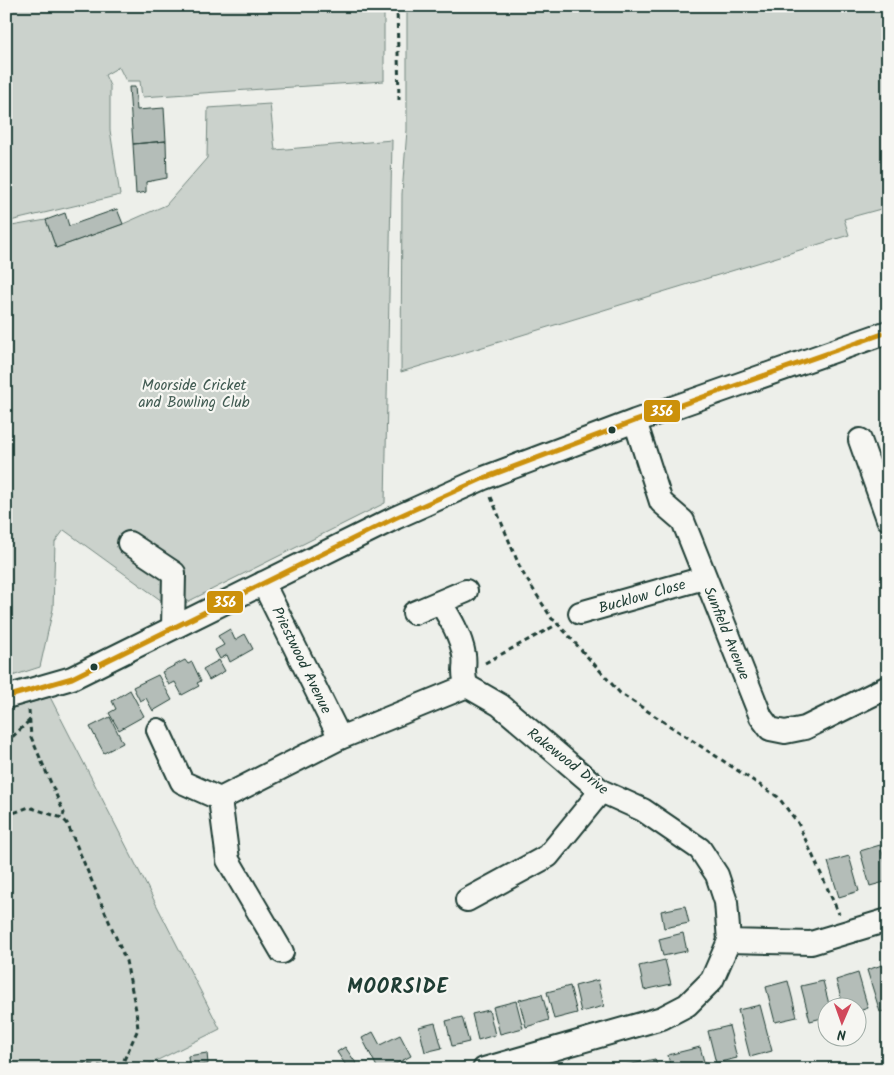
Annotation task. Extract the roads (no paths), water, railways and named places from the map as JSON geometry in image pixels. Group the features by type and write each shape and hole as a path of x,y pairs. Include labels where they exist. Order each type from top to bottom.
{"street":[{"path":"13,695 72,678 263,582 395,518 484,478 635,421 888,332"},
{"name":"Sunfield Avenue","path":"635,421 661,502 682,521 761,718 770,729 785,732 805,728 888,687"},
{"path":"860,440 888,520"},
{"path":"129,543 174,573 173,628"},
{"name":"Bucklow Close","path":"580,613 704,578"},
{"name":"Priestwood Avenue","path":"263,582 340,738"},
{"path":"414,612 466,591"},
{"path":"220,799 340,738 465,680 464,656 457,631 440,602"},
{"name":"Rakewood Drive","path":"465,680 500,705 601,791 643,810 700,849 717,875 726,902 729,941 712,980 687,1005 662,1018 484,1069"},
{"path":"158,730 182,782 220,799"},
{"path":"467,900 548,856 601,791"},
{"path":"220,799 228,860 282,952"},
{"path":"729,941 811,944 888,920"}],"district":[{"name":"MOORSIDE","path":"398,986"}],"park label":[{"name":"Moorside Cricket and Bowling Club","path":"194,394"}]}
